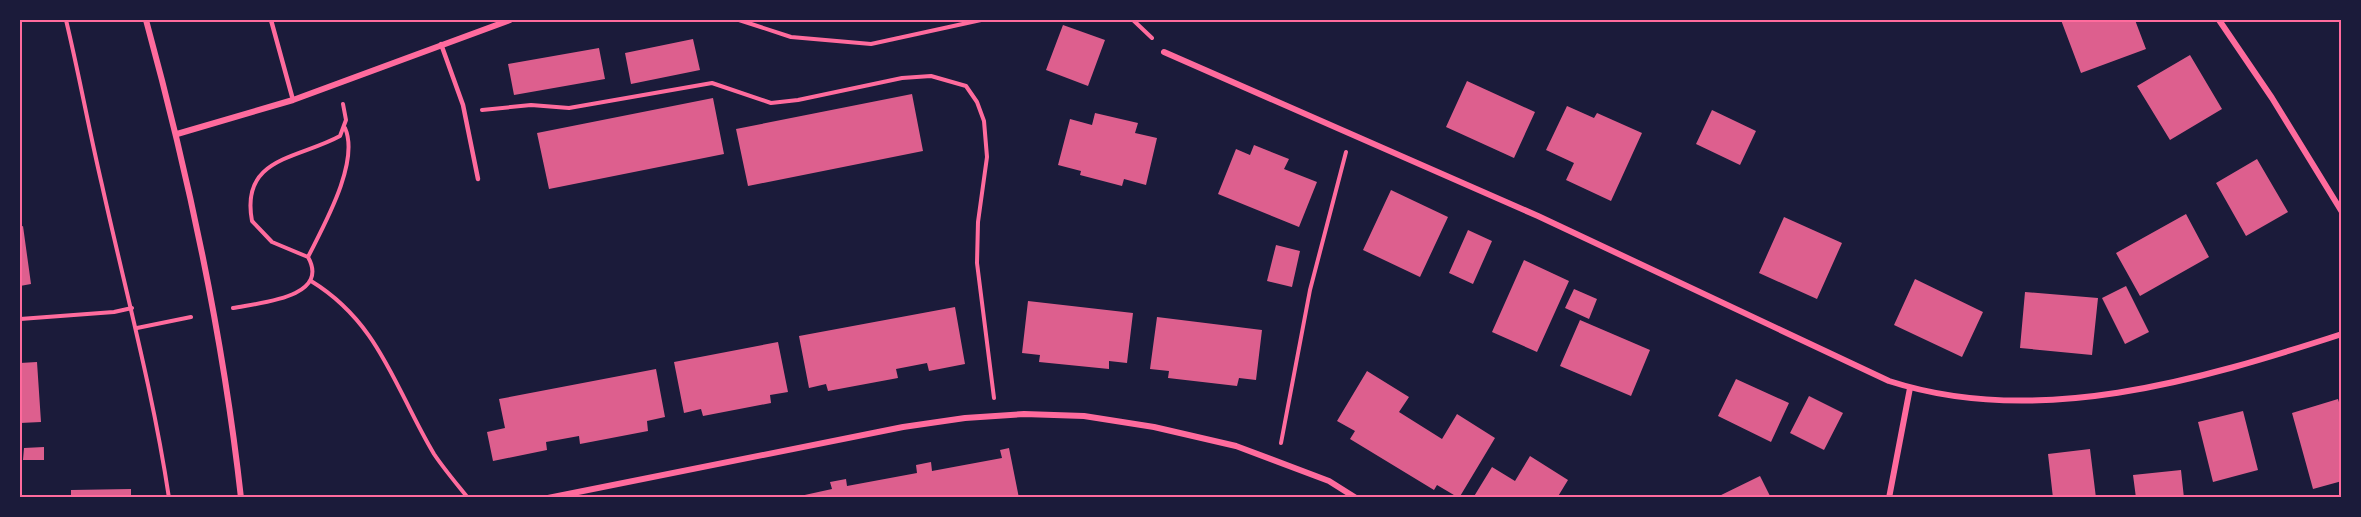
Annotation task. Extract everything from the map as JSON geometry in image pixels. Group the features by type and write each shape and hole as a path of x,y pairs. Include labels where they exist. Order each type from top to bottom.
{"street":[{"path":"146,20 177,134 226,376 241,498"},
{"path":"177,134 293,100 510,20"},
{"path":"2219,20 2272,98 2342,212"},
{"path":"1164,52 1538,216 1889,381 1910,388 1976,400 2085,397 2217,371 2342,334"},
{"path":"1889,498 1910,388"},
{"path":"548,498 903,427 995,416 1084,416 1154,427 1236,446 1329,481 1356,498"}],"lane":[{"path":"271,20 293,100"},
{"path":"441,44 463,105 478,178"}],"path":[{"path":"66,20 158,425 169,498"},
{"path":"739,20 791,37 859,44 903,38 981,20"},
{"path":"463,105 481,110 531,105 568,108 712,83 771,103 798,100 902,78 931,76 966,86 977,102 984,121 987,148 977,263 995,416"},
{"path":"233,308 288,296 303,290 311,281 313,272 308,257 330,213 348,162 350,138 345,127 344,107 336,83"},
{"path":"308,257 272,242 262,235 252,221 250,195 258,176 268,167 280,160 322,146 340,136 345,127"},
{"path":"1278,461 1310,290 1338,176 1352,134"},
{"path":"311,281 345,305 369,332 436,456 468,498"},
{"path":"20,319 114,312 132,308"},
{"path":"137,328 190,317"}],"building":[{"path":"2061,20 2135,20 2146,49 2081,73"},
{"path":"1063,25 1105,40 1088,86 1046,70"},
{"path":"693,39 700,70 631,84 625,53"},
{"path":"599,48 605,79 514,95 508,64"},
{"path":"2190,55 2222,109 2170,140 2137,86"},
{"path":"1467,81 1535,112 1514,158 1446,127"},
{"path":"912,94 923,151 748,186 736,129"},
{"path":"713,98 724,154 549,189 537,133"},
{"path":"1567,106 1594,118 1597,113 1642,133 1611,201 1566,180 1574,163 1546,150"},
{"path":"1712,110 1756,131 1740,165 1696,144"},
{"path":"1095,113 1138,123 1135,133 1157,138 1146,185 1124,179 1122,186 1080,175 1081,171 1058,165 1070,119 1092,125"},
{"path":"1254,145 1289,159 1284,169 1317,182 1299,227 1218,194 1236,149 1250,155"},
{"path":"2257,159 2288,212 2246,236 2216,183"},
{"path":"1391,190 1448,217 1420,277 1363,250"},
{"path":"2186,214 2209,257 2140,296 2116,253"},
{"path":"1784,217 1842,243 1817,299 1759,273"},
{"path":"23,226 31,284 20,286 20,227"},
{"path":"1468,230 1492,241 1473,284 1449,273"},
{"path":"1276,245 1300,251 1292,287 1267,281"},
{"path":"1524,260 1569,281 1537,352 1492,332"},
{"path":"1915,279 1983,312 1962,357 1894,325"},
{"path":"2126,286 2149,332 2125,344 2102,298"},
{"path":"1574,289 1597,299 1589,319 1565,308"},
{"path":"2025,292 2098,298 2092,355 2020,348"},
{"path":"1028,301 1133,313 1127,363 1109,361 1109,369 1039,362 1040,355 1022,353"},
{"path":"955,307 965,364 929,371 927,363 896,369 898,378 828,391 826,384 809,388 799,336"},
{"path":"1157,317 1262,330 1256,380 1239,378 1237,386 1168,378 1169,371 1150,369"},
{"path":"1580,320 1650,350 1631,396 1560,366"},
{"path":"778,342 788,392 770,395 771,403 703,416 701,409 684,413 674,362"},
{"path":"37,362 41,422 20,423 20,363"},
{"path":"656,369 665,417 647,421 648,431 580,444 579,436 546,442 547,450 493,461 487,432 505,428 499,399"},
{"path":"1367,371 1409,397 1399,412 1442,439 1457,414 1495,438 1459,498 1437,485 1434,490 1350,439 1355,431 1337,421"},
{"path":"1736,379 1789,403 1771,442 1718,416"},
{"path":"1809,396 1843,413 1824,450 1790,433"},
{"path":"2338,399 2342,412 2342,481 2313,489 2292,413"},
{"path":"2243,411 2258,470 2213,482 2198,422"},
{"path":"44,447 44,460 23,460 24,448"},
{"path":"1009,448 1019,498 791,498 832,489 830,482 846,479 847,486 917,473 916,465 931,462 932,471 1002,458 1000,450"},
{"path":"2090,449 2096,498 2053,498 2048,454"},
{"path":"1530,456 1568,480 1557,498 1473,498 1492,467 1515,481"},
{"path":"2181,470 2184,498 2136,498 2133,475"},
{"path":"1760,476 1771,498 1715,498"},
{"path":"131,489 131,498 71,498 71,490"}]}
